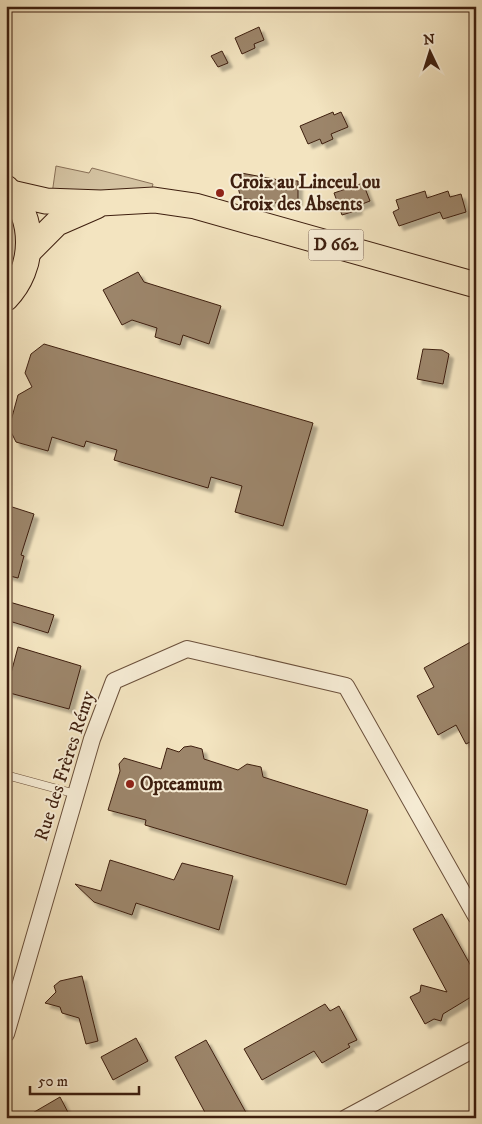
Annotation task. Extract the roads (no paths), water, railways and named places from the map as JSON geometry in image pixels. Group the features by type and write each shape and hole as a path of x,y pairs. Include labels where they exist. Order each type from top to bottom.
{"main road":[{"name":"D 662","path":"9,191 46,201 101,204 154,200 195,206 476,284"},
{"path":"6,298 20,280 29,251 26,221 9,191"},
{"name":"D 662","path":"29,251 57,223 101,204"}],"street":[{"name":"Rue des Frères Rémy","path":"6,1034 92,740 114,681 187,649 346,686 476,916"},
{"path":"346,1118 476,1048"}],"lane":[{"path":"6,775 76,794"}],"place":[{"name":"Croix au Linceul ou Croix des Absents","path":"220,193"},
{"name":"Opteamum","path":"130,784"}]}
